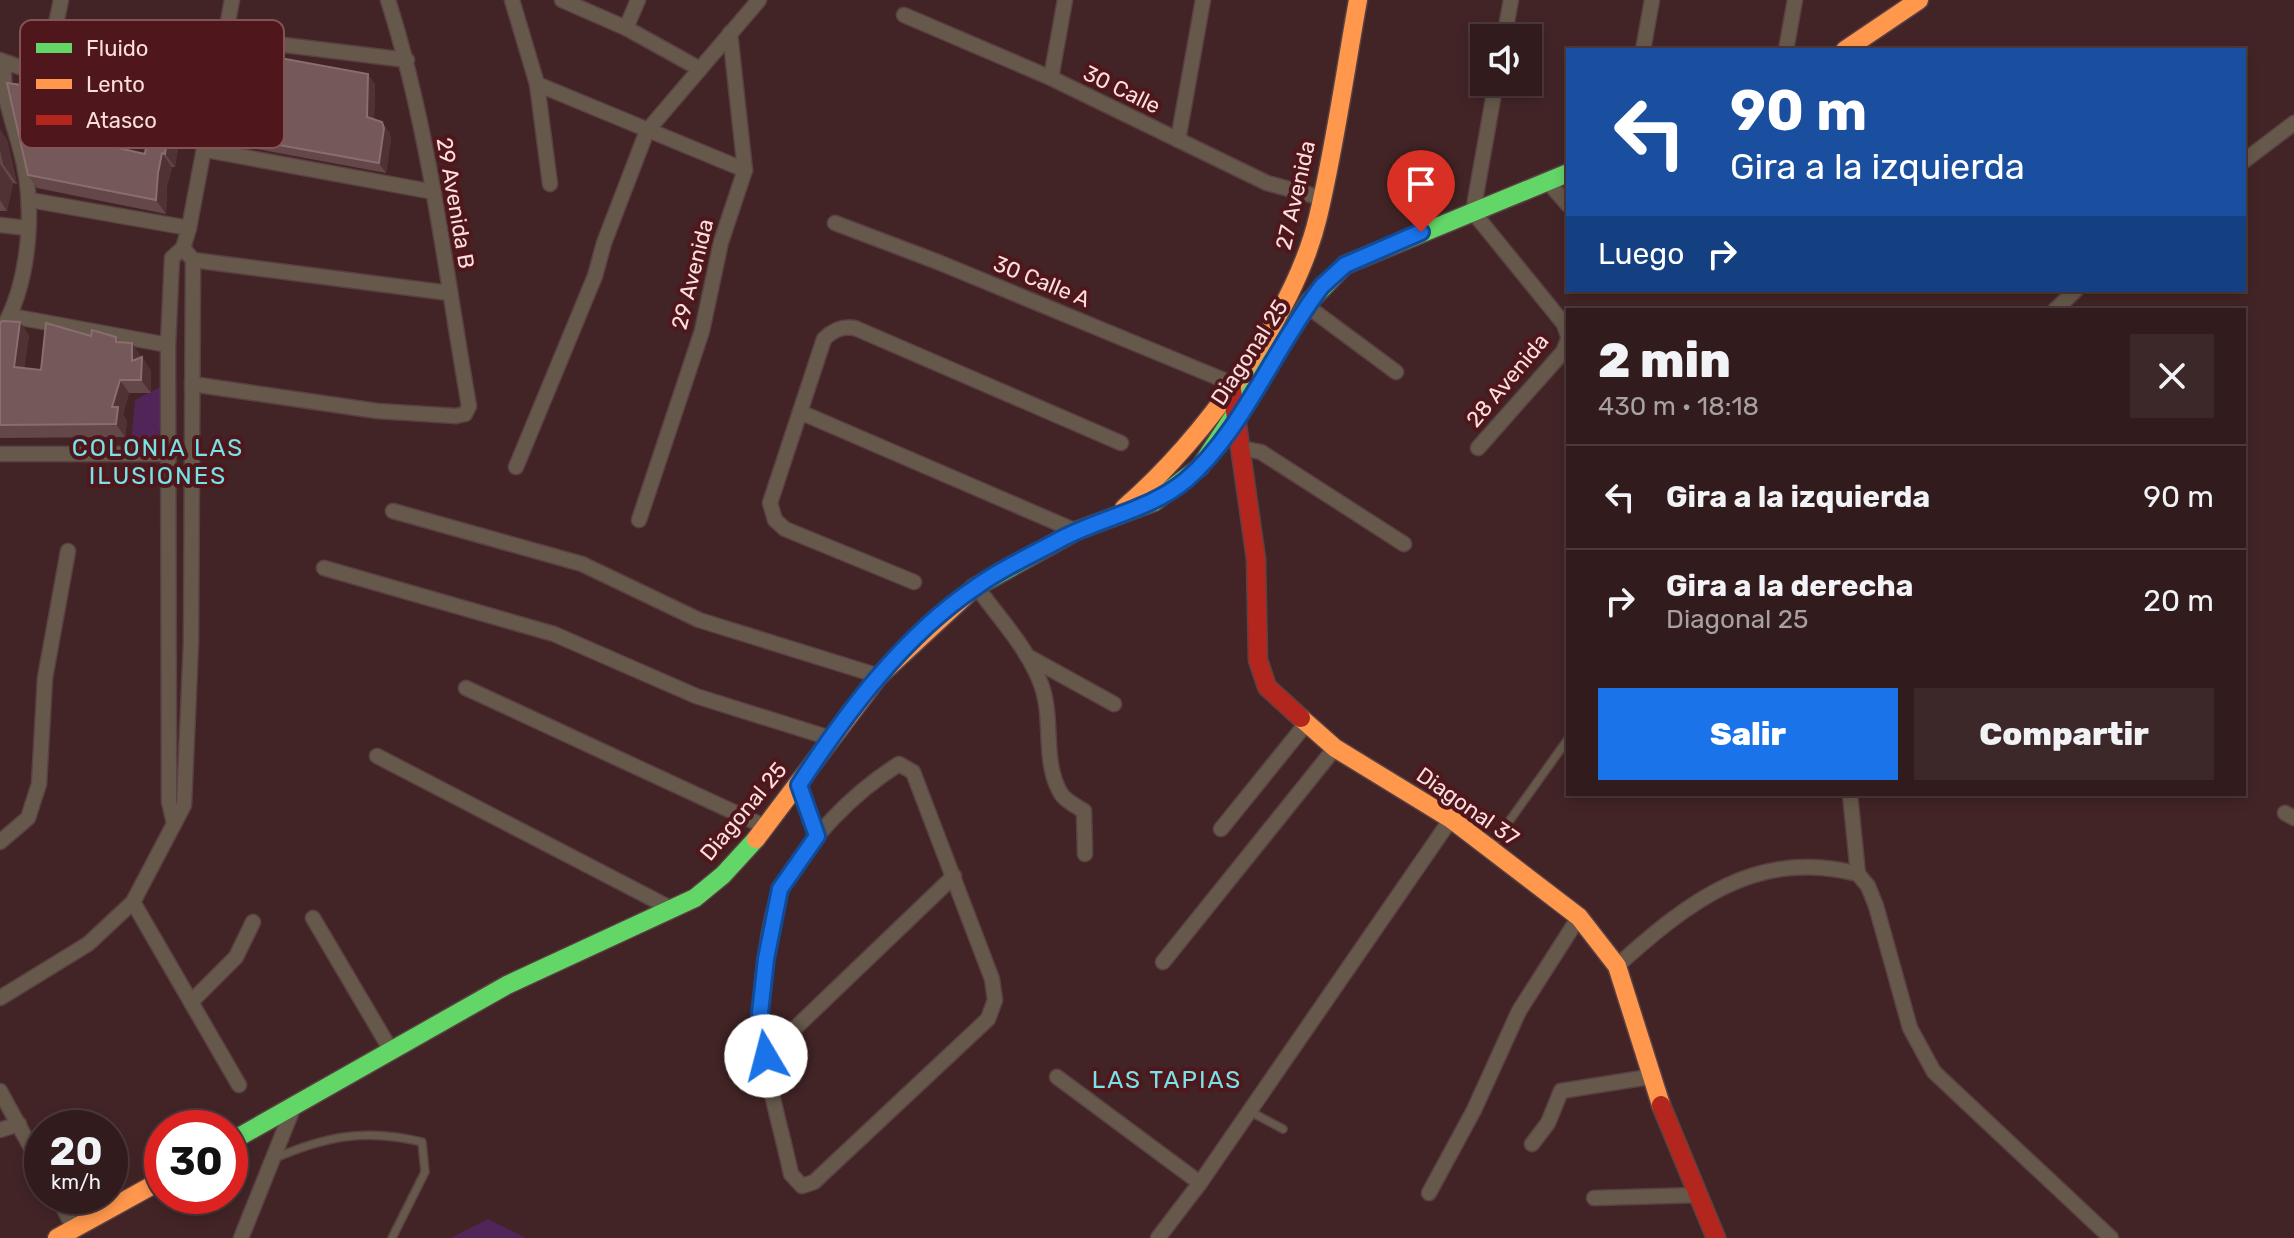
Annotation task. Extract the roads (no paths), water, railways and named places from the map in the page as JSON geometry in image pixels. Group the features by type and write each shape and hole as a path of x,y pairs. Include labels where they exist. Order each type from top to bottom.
{"main road":[{"name":"27 Avenida","path":"1231,383 1266,335 1307,257 1322,198 1358,0"},
{"path":"1848,48 1919,0"},
{"name":"Diagonal 25","path":"248,1132 507,985 674,910 723,875 799,785 830,738 879,676 949,607 976,586 1076,531 1154,502 1187,479 1235,419 1307,306 1345,265 1566,174"},
{"path":"1307,257 1333,275"},
{"name":"Diagonal 25","path":"1115,515 1175,460 1231,383"},
{"name":"Diagonal 37","path":"1231,383 1256,559 1259,668 1267,687 1305,725 1335,748 1451,819 1579,917 1617,966 1649,1077 1716,1238"},
{"path":"57,1238 144,1190"}],"street":[{"path":"57,20 61,0"},
{"path":"229,20 232,0"},
{"name":"29 Avenida B","path":"192,384 377,411 465,414 469,406 434,192 407,60 388,0"},
{"path":"512,0 537,84 550,184"},
{"path":"562,0 626,28 700,69"},
{"path":"626,28 638,0"},
{"path":"516,467 595,276 604,243 647,131 759,0"},
{"path":"1051,78 1065,0"},
{"path":"1178,140 1203,0"},
{"path":"1507,24 1511,0"},
{"path":"1643,48 1652,0"},
{"path":"1786,48 1795,0"},
{"name":"30 Calle","path":"904,15 1051,78 1267,183 1322,198"},
{"name":"29 Avenida","path":"639,520 702,331 721,242 745,170 730,33"},
{"path":"284,45 407,60"},
{"path":"2,62 5,104 20,146"},
{"path":"537,84 745,170"},
{"path":"1494,96 1473,212 1564,324 1566,331"},
{"path":"2246,159 2294,123"},
{"path":"0,333 11,316 27,228 30,200 21,148"},
{"path":"174,823 169,802 168,345 172,258 183,248 206,150 434,192"},
{"path":"1548,182 1566,203"},
{"path":"30,200 189,228"},
{"name":"30 Calle A","path":"835,223 938,262 1231,383"},
{"path":"0,225 27,228"},
{"path":"0,998 88,944 133,902 184,805 189,723 193,260 183,248"},
{"path":"193,260 449,293"},
{"path":"2057,308 2074,292"},
{"path":"1307,306 1396,372"},
{"path":"11,316 168,345"},
{"path":"914,582 785,529 775,520 770,503 824,339 835,330 848,327 1121,443"},
{"name":"28 Avenida","path":"1478,448 1563,352 1566,344"},
{"path":"800,412 1076,531"},
{"path":"1241,448 1261,452 1404,544"},
{"path":"0,454 169,454"},
{"path":"393,511 582,564 699,620 879,676"},
{"path":"0,842 28,818 39,784 45,678 68,551"},
{"path":"324,568 554,634 696,696 830,738"},
{"path":"976,586 1026,655 1044,697 1051,762 1060,794 1084,811 1085,854"},
{"path":"1026,655 1114,704"},
{"path":"466,688 766,827"},
{"path":"1221,829 1305,725"},
{"path":"1163,962 1335,748"},
{"path":"377,756 674,910"},
{"path":"899,764 913,772 954,876 992,979 995,1000 988,1019 814,1182 802,1186 791,1174 760,1013 766,959 780,889 817,836 880,776 899,764"},
{"path":"799,785 817,836"},
{"path":"1850,796 1858,874 1868,886 1876,906 1910,1028 1934,1072 2111,1238"},
{"path":"1158,1238 1200,1183 1451,819"},
{"path":"1617,966 1691,905 1725,884 1759,872 1800,867 1835,868 1858,874"},
{"path":"766,1056 954,876"},
{"path":"133,902 239,1085"},
{"path":"1429,1193 1474,1110 1519,1011 1579,917"},
{"path":"313,918 392,1052"},
{"path":"191,1002 236,957 253,922"},
{"path":"1057,1077 1200,1183"},
{"path":"1532,1144 1548,1123 1561,1091 1649,1077"},
{"path":"0,1091 24,1134"},
{"path":"241,1238 294,1106"},
{"path":"0,1130 19,1124"},
{"path":"1594,1198 1699,1195"},
{"path":"67,1214 74,1228"}],"lane":[{"path":"1489,849 1566,742"},
{"path":"1249,1111 1283,1129"},
{"path":"272,1160 315,1140 354,1134 422,1142 425,1172 392,1238"}],"district":[{"name":"COLONIA LAS ILUSIONES","path":"158,462"},
{"name":"LAS TAPIAS","path":"1167,1080"}]}
